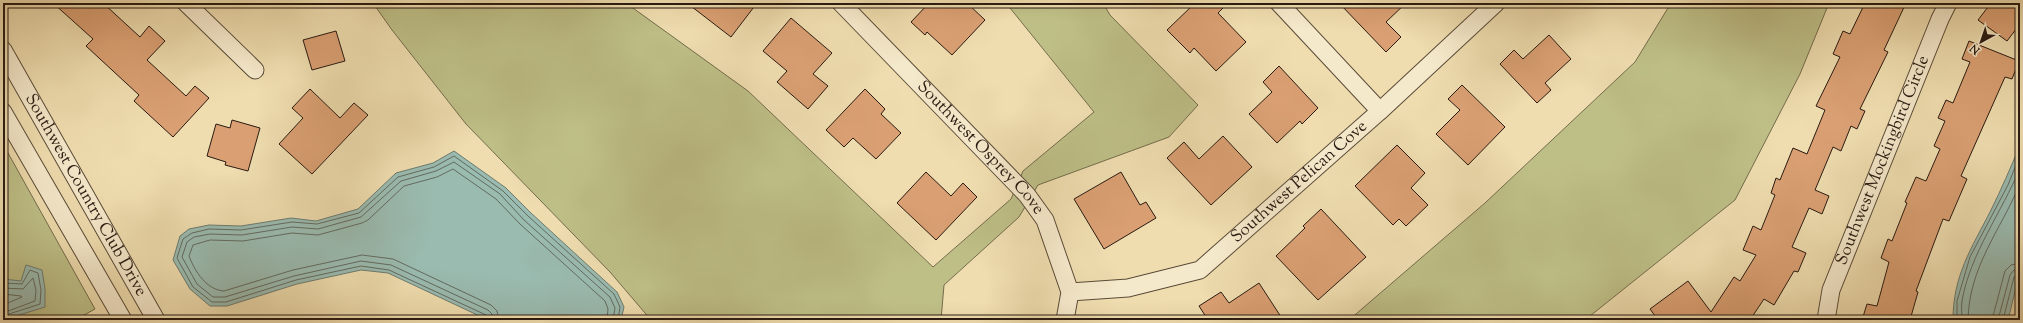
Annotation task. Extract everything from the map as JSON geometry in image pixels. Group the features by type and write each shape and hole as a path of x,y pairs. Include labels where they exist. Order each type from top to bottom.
{"street":[{"path":"186,3 255,70"},
{"name":"Southwest Osprey Cove","path":"840,3 1027,195 1045,220 1070,292 1066,320"},
{"path":"1280,3 1380,111"},
{"name":"Southwest Pelican Cove","path":"1070,292 1128,288 1200,270 1380,111 1496,3"},
{"name":"Southwest Mockingbird Circle","path":"1826,320 1831,290 1940,19 1948,3"},
{"name":"Southwest Country Club Drive","path":"3,50 156,320"},
{"name":"Southwest Country Club Drive","path":"3,112 123,320"}],"green space":[{"path":"373,3 626,3 748,91 933,267 1011,199 1023,171 1094,112 1006,3 1103,3 1110,15 1198,105 1169,137 1038,185 1019,217 944,285 941,320 651,320 610,272 466,124 392,30"},
{"path":"1671,3 1829,3 1800,74 1735,200 1585,320 1349,320 1485,203 1635,62"},
{"path":"3,144 95,309 75,320 3,320"}],"water":[{"path":"2020,145 2020,271 2009,316 2006,320 1953,320 1956,290 1964,263 1990,212"},
{"path":"454,151 506,188 617,292 624,307 621,320 488,320 388,273 361,270 297,284 227,306 210,306 190,289 173,260 180,236 189,229 209,225 241,226 291,218 316,221 358,209 396,173 433,163"},
{"path":"26,265 42,270 45,289 45,307 3,320 3,279 21,281"}],"building":[{"path":"53,3 103,3 140,37 149,26 165,41 147,60 186,96 195,86 209,98 173,137 134,101 139,95 86,46 93,39"},
{"path":"687,3 757,3 731,37"},
{"path":"929,3 967,3 985,20 952,55 927,32 925,35 911,22"},
{"path":"1195,3 1228,3 1218,13 1246,42 1216,71 1194,48 1190,53 1167,30"},
{"path":"1339,3 1406,3 1386,22 1401,37 1386,52"},
{"path":"1865,3 1906,3 1884,50 1888,52 1860,109 1865,111 1857,129 1851,126 1841,151 1833,147 1815,190 1829,196 1822,214 1809,208 1792,247 1806,253 1798,272 1794,271 1774,305 1764,299 1750,320 1658,320 1650,309 1688,281 1711,312 1734,277 1740,281 1756,255 1743,250 1753,226 1761,230 1775,195 1771,193 1776,178 1780,180 1793,148 1807,154 1825,110 1816,106 1840,57 1833,54 1843,31 1850,34"},
{"path":"1991,3 2020,3 2020,24 2007,41 1978,20"},
{"path":"791,18 832,53 813,74 828,86 808,109 777,82 787,71 763,51"},
{"path":"336,31 345,61 312,70 303,40"},
{"path":"1549,35 1571,59 1545,83 1551,90 1537,103 1500,64 1514,50 1523,59"},
{"path":"1969,41 2019,61 2012,79 2005,77 1961,176 1967,179 1949,221 1943,219 1916,291 1918,292 1910,320 1862,320 1867,304 1877,306 1889,262 1881,258 1888,239 1892,241 1907,203 1905,202 1916,177 1926,181 1940,149 1934,146 1945,121 1938,118 1946,100 1953,103 1970,62 1962,59"},
{"path":"1279,66 1318,108 1302,124 1300,121 1277,143 1249,114 1272,92 1263,82"},
{"path":"1462,85 1505,127 1468,165 1436,134 1460,110 1448,99"},
{"path":"310,89 340,118 354,103 368,115 312,174 279,144 303,118 292,108"},
{"path":"865,89 885,109 881,114 901,133 876,159 853,138 844,147 826,130"},
{"path":"232,120 260,128 248,171 225,165 226,162 207,156 216,124 230,128"},
{"path":"1223,136 1252,167 1211,205 1167,158 1184,142 1199,159"},
{"path":"1397,145 1425,173 1411,188 1428,205 1406,226 1399,219 1393,225 1355,186"},
{"path":"926,172 951,196 963,183 977,197 936,240 897,203"},
{"path":"1121,172 1140,205 1146,202 1156,218 1104,249 1074,199"},
{"path":"1321,209 1366,257 1318,300 1276,256 1305,228 1303,226"},
{"path":"1259,283 1283,320 1208,320 1199,306 1221,292 1229,303"}]}
